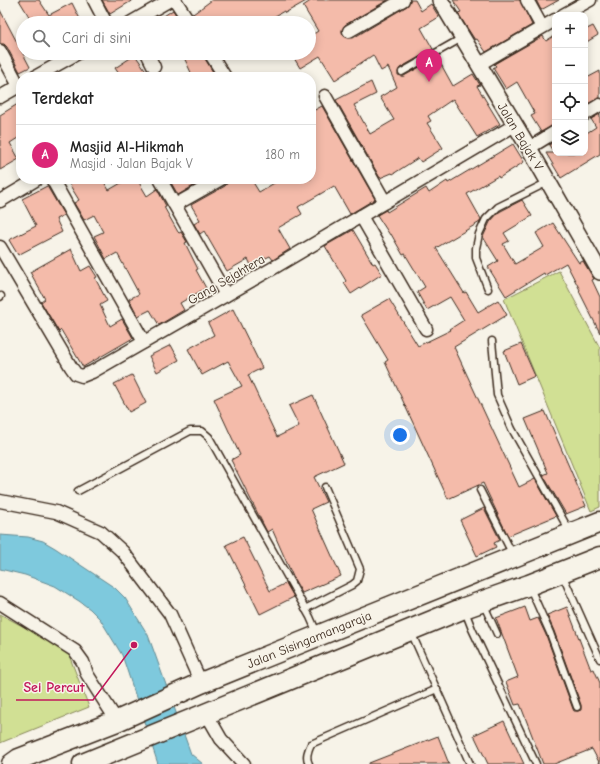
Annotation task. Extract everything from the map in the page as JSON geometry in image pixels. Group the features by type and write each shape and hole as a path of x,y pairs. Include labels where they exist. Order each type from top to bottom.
{"highway":[{"name":"Jalan Sisingamangaraja","path":"10,762 117,721 194,686 600,522"},
{"path":"83,764 464,608 561,573 600,557"}],"street":[{"path":"94,0 102,16"},
{"path":"142,16 170,0"},
{"path":"175,0 185,16"},
{"path":"349,31 403,0"},
{"name":"Jalan Bajak V","path":"440,0 529,148 600,272"},
{"path":"526,0 542,28"},
{"path":"568,12 590,0"},
{"path":"478,65 552,22"},
{"path":"0,51 16,78"},
{"path":"44,72 65,60"},
{"path":"150,60 154,67"},
{"path":"214,60 222,72"},
{"path":"0,97 16,87"},
{"path":"325,96 385,202"},
{"path":"588,112 600,105"},
{"name":"Gang Sejahtera","path":"0,247 71,367 78,375 82,376 92,372 226,295 515,125"},
{"path":"529,148 552,134"},
{"path":"0,201 29,184"},
{"path":"55,184 144,342"},
{"path":"163,184 226,295"},
{"path":"175,205 212,184"},
{"path":"361,216 426,329"},
{"path":"0,501 56,512 101,532 124,552 170,614 194,686"},
{"path":"0,603 75,651 83,662 87,674 117,721"},
{"path":"204,714 221,739 244,764"}],"lane":[{"path":"402,72 462,38"},
{"path":"488,289 476,258 476,248 479,234 486,219 498,207 548,182"},
{"path":"492,340 497,395 512,429 571,533"},
{"path":"78,491 190,431 202,431 210,437 305,609 318,636"},
{"path":"305,609 352,585 357,580 360,569 325,487"},
{"path":"480,490 514,556"},
{"path":"561,573 600,659"},
{"path":"529,585 550,633 577,707"},
{"path":"483,602 497,634"},
{"path":"464,608 472,629 536,764"},
{"path":"410,631 470,764"},
{"path":"309,764 307,761 307,752 311,744 437,689"}],"green space":[{"path":"559,271 600,348 600,507 591,511 504,299"},
{"path":"0,614 67,650 89,707 0,743"}],"water":[{"path":"0,535 28,537 43,541 115,588 125,598 148,635 191,754 203,764 158,764 122,655 100,619 90,609 55,586 25,575 0,569"}],"building":[{"path":"19,0 39,0 49,15 72,3 78,16 29,16"},
{"path":"102,0 133,0 110,14"},
{"path":"212,0 308,0 285,13 284,11 275,16 194,16 193,14"},
{"path":"312,0 388,0 345,25 342,31 343,35 353,38 407,6 410,0 415,0 421,11 431,4 439,17 421,28 433,49 400,68 398,75 404,76 437,57 453,86 473,74 480,85 477,86 500,124 477,137 453,99 428,116 431,121 427,123 443,148 421,162 418,158 393,174 392,173 380,178 336,100 371,82 376,94 354,105 370,134 394,120 380,97 397,87 388,67 381,71 373,55 335,80 320,56 316,58 316,32 318,31 316,28 316,16 309,16 303,6"},
{"path":"453,0 520,0 532,25 486,52 477,39 475,40 464,23 458,13 461,12"},
{"path":"536,0 559,0 541,10"},
{"path":"0,10 16,40 16,60 26,60 30,67 20,72 7,47 4,44 0,44"},
{"path":"173,10 177,16 164,16"},
{"path":"593,26 598,35 588,41 588,28"},
{"path":"543,36 546,41 552,37 552,126 541,132 531,116 535,114 517,82 506,89 493,68 496,66 494,64"},
{"path":"127,60 139,60 147,72 118,72 115,68"},
{"path":"185,60 206,60 213,72 191,72"},
{"path":"295,60 313,60 300,68"},
{"path":"600,71 600,98 588,104 588,84 588,77"},
{"path":"16,105 16,139 10,143 16,154 16,161 0,170 0,115"},
{"path":"322,106 375,199 350,214 334,186 298,207 302,214 278,228 290,249 273,260 270,256 251,265 248,259 227,271 204,231 200,234 194,224 200,220 191,205 226,184 254,184 259,192 273,184 316,184 316,109"},
{"path":"600,114 600,154 561,178 546,153 552,153 552,156 588,156 588,132 596,127 591,119"},
{"path":"552,143 552,150 549,145"},
{"path":"513,144 524,162 499,178 498,176 467,194 481,219 480,222 436,248 464,293 466,292 478,312 498,300 507,315 454,347 519,487 535,479 556,516 508,536 483,483 448,499 385,362 388,360 361,315 389,299 418,346 451,330 450,329 464,320 450,297 427,310 417,292 425,287 405,254 403,255 391,234 390,235 377,215 386,210 387,212 426,188 429,193 447,181 448,183"},
{"path":"69,184 105,184 109,190 119,184 140,184 147,196 157,189 166,206 164,207 178,232 181,232 187,242 185,243 198,269 196,270 206,288 180,303 184,310 159,325 150,310 138,316 129,299 139,294 117,253 106,259 94,236 103,232 94,215 84,220 74,203 79,200"},
{"path":"172,184 197,184 178,195"},
{"path":"47,186 64,215 56,219 62,232 18,255 9,240 36,226 22,199"},
{"path":"522,200 532,216 504,233 509,241 503,244 515,264 544,247 536,233 553,223 579,263 583,261 594,279 592,280 600,297 600,333 566,263 545,275 544,273 506,296 488,267 498,261 483,237 490,222 499,212"},
{"path":"353,230 373,264 375,263 382,274 351,294 344,283 346,281 325,246"},
{"path":"71,249 81,271 90,266 97,277 95,278 107,301 100,305 110,326 122,319 133,338 83,367 61,330 59,332 41,302 45,299 30,272"},
{"path":"233,309 262,368 248,375 277,437 299,426 289,406 313,395 344,463 314,477 326,502 311,509 341,576 302,593 294,579 272,529 267,532 231,460 240,455 214,399 242,386 228,361 202,375 188,349 214,335 208,323"},
{"path":"521,344 535,376 517,384 504,351"},
{"path":"171,345 179,360 157,372 149,356"},
{"path":"132,375 146,403 129,412 114,384"},
{"path":"545,411 586,506 566,514 543,475 548,473 525,419"},
{"path":"484,508 500,540 494,543 496,547 477,556 460,520"},
{"path":"243,537 270,591 286,583 294,597 260,614 226,545"},
{"path":"525,607 530,621 538,618 546,635 573,709 574,711 578,711 581,710 581,705 547,615 567,607 591,670 594,669 600,683 600,764 592,749 554,764 543,764 520,704 515,705 506,682 518,677 496,618"},
{"path":"504,721 524,764 488,764 474,735"},
{"path":"438,736 449,764 369,764 369,763"}],"place":[{"name":"Masjid Al-Hikmah","path":"429,82"},
{"name":"Sei Percut","path":"134,645"}]}
